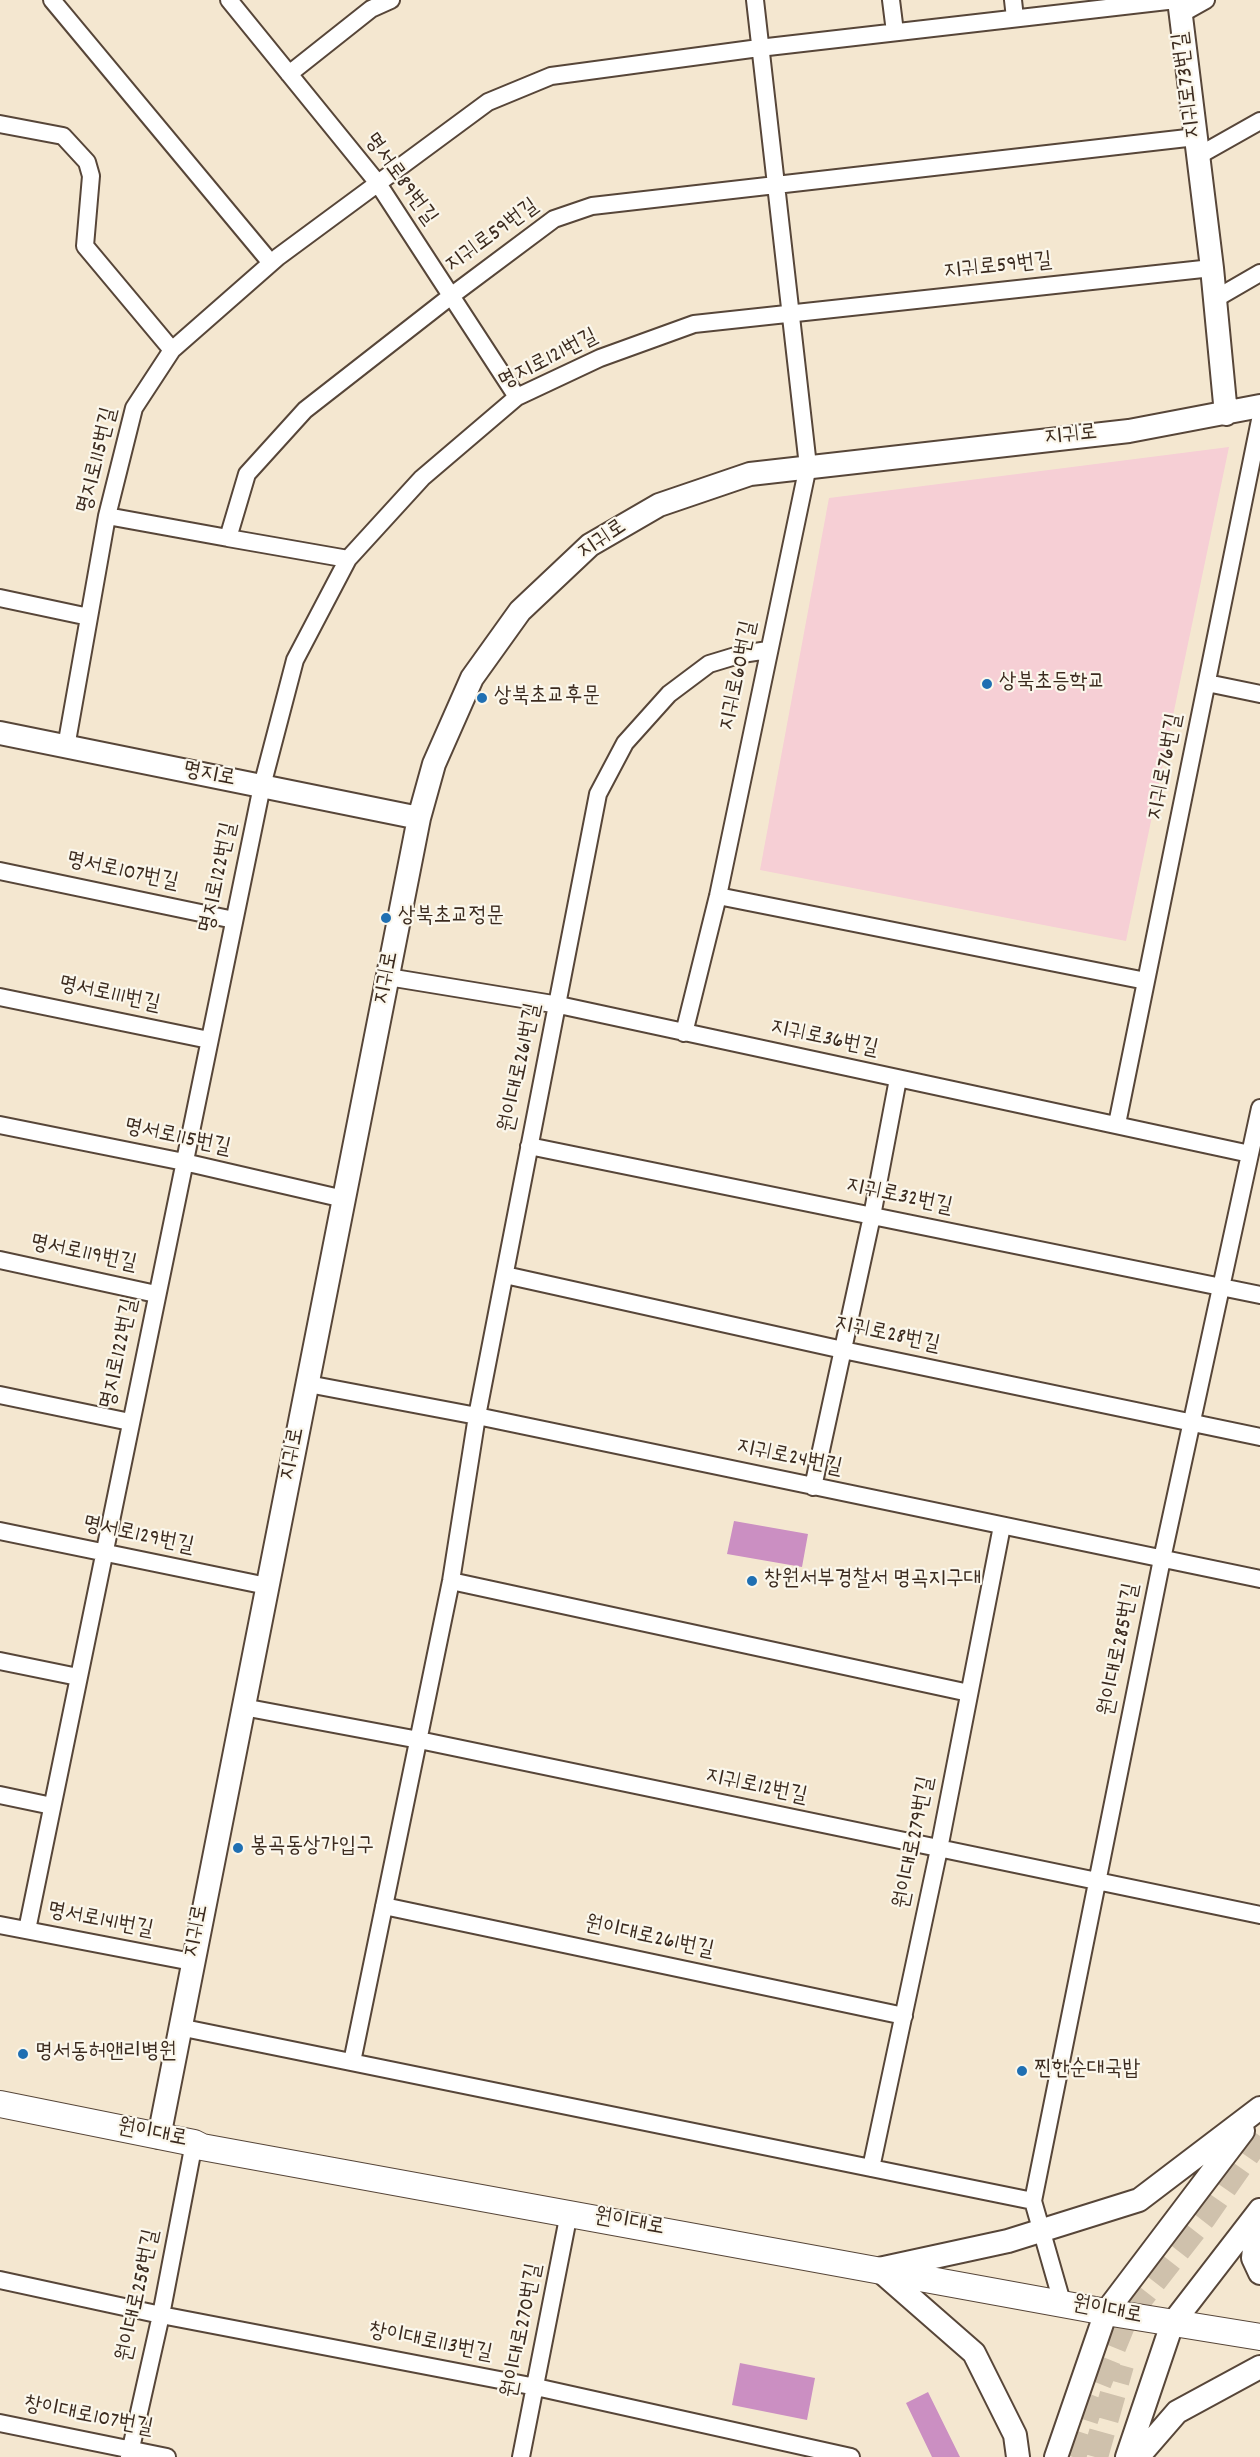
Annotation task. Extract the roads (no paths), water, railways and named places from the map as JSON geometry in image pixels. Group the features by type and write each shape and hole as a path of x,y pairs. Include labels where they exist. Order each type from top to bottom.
{"main road":[{"name":"원이대로","path":"0,2104 194,2143 202,2147 1062,2302 1172,2324 1260,2337"}],"street":[{"path":"51,0 272,263"},
{"name":"명서로89번길","path":"229,0 377,182 517,397"},
{"path":"289,74 371,9 391,0"},
{"path":"755,0 789,315 808,466"},
{"path":"891,0 895,32"},
{"path":"1013,0 1015,18"},
{"name":"지귀로73번길","path":"1206,0 1179,5 1212,268 1226,414"},
{"path":"377,182 488,102 551,76 759,48 1015,18 1179,5"},
{"name":"지귀로73번길","path":"1197,147 1260,121"},
{"path":"0,124 63,136 87,162 91,176 85,246 172,350"},
{"name":"지귀로59번길","path":"450,296 554,219 592,206 775,183 1197,147"},
{"name":"명지로115번길","path":"66,747 107,516 134,408 172,350 272,263 377,182"},
{"name":"지귀로59번길","path":"789,315 1212,268"},
{"path":"1215,299 1260,273"},
{"path":"228,538 247,474 305,410 450,296"},
{"name":"명지로121번길","path":"262,786 295,660 348,559 423,478 517,397 600,358 694,324 789,315"},
{"name":"지귀로","path":"159,2137 419,818 434,764 472,678 520,611 590,545 659,505 750,474 1129,431 1260,406"},
{"name":"지귀로76번길","path":"1118,1124 1260,420"},
{"name":"지귀로60번길","path":"684,1033 718,896 808,466"},
{"path":"107,516 348,559"},
{"path":"0,597 89,617"},
{"name":"원이대로261번길","path":"352,2062 451,1581 477,1416 528,1146 559,1005 598,794 625,743 669,694 709,664 741,654 768,650"},
{"path":"1207,683 1260,694"},
{"name":"명지로","path":"0,733 419,818"},
{"name":"명지로122번길","path":"27,1930 262,786"},
{"name":"명서로107번길","path":"0,871 234,920"},
{"path":"718,896 1146,981"},
{"name":"지귀로36번길","path":"388,976 559,1005 1250,1154"},
{"name":"명서로111번길","path":"0,997 209,1040"},
{"path":"813,1487 872,1216 898,1079"},
{"name":"원이대로285번길","path":"1033,2201 1162,1559 1260,1108"},
{"name":"명서로115번길","path":"0,1125 184,1162 344,1199"},
{"name":"지귀로32번길","path":"528,1146 1260,1295"},
{"name":"명서로119번길","path":"0,1260 156,1294"},
{"name":"지귀로28번길","path":"505,1275 843,1350 1260,1437"},
{"name":"지귀로24번길","path":"308,1384 477,1416 1260,1579"},
{"path":"0,1395 130,1422"},
{"name":"원이대로279번길","path":"871,2168 939,1849 1002,1526"},
{"name":"명서로129번길","path":"0,1531 267,1586"},
{"path":"451,1581 969,1694"},
{"path":"0,1661 78,1677"},
{"name":"지귀로12번길","path":"243,1707 419,1740 1260,1915"},
{"path":"0,1795 52,1806"},
{"name":"원이대로261번길","path":"384,1906 904,2016"},
{"name":"명서로141번길","path":"0,1925 192,1962"},
{"path":"179,2027 1033,2201 1062,2302"},
{"path":"878,2269 1008,2241 1139,2200 1260,2108"},
{"path":"1056,2457 1106,2312 1260,2108"},
{"name":"원이대로258번길","path":"129,2453 161,2315 194,2143"},
{"path":"1259,2211 1252,2258 1260,2273"},
{"path":"1127,2457 1172,2324 1259,2211"},
{"name":"원이대로270번길","path":"521,2457 569,2213"},
{"path":"878,2269 974,2353 1015,2435 1018,2457"},
{"name":"창이대로113번길","path":"0,2280 161,2315 536,2387 851,2457"},
{"path":"1138,2457 1177,2412 1260,2367"},
{"name":"창이대로107번길","path":"0,2423 129,2453 167,2457"}],"tunnel":[{"path":"1073,2457 1092,2399 1125,2318 1203,2218 1260,2136"},
{"path":"1095,2457 1121,2365"}],"place":[{"name":"상북초등학교","path":"987,684"},
{"name":"상북초교후문","path":"482,698"},
{"name":"상북초교정문","path":"386,918"},
{"name":"창원서부경찰서 명곡지구대","path":"752,1581"},
{"name":"봉곡동상가입구","path":"238,1848"},
{"name":"명서동허앤리병원","path":"23,2054"},
{"name":"찐한순대국밥","path":"1022,2071"}]}
